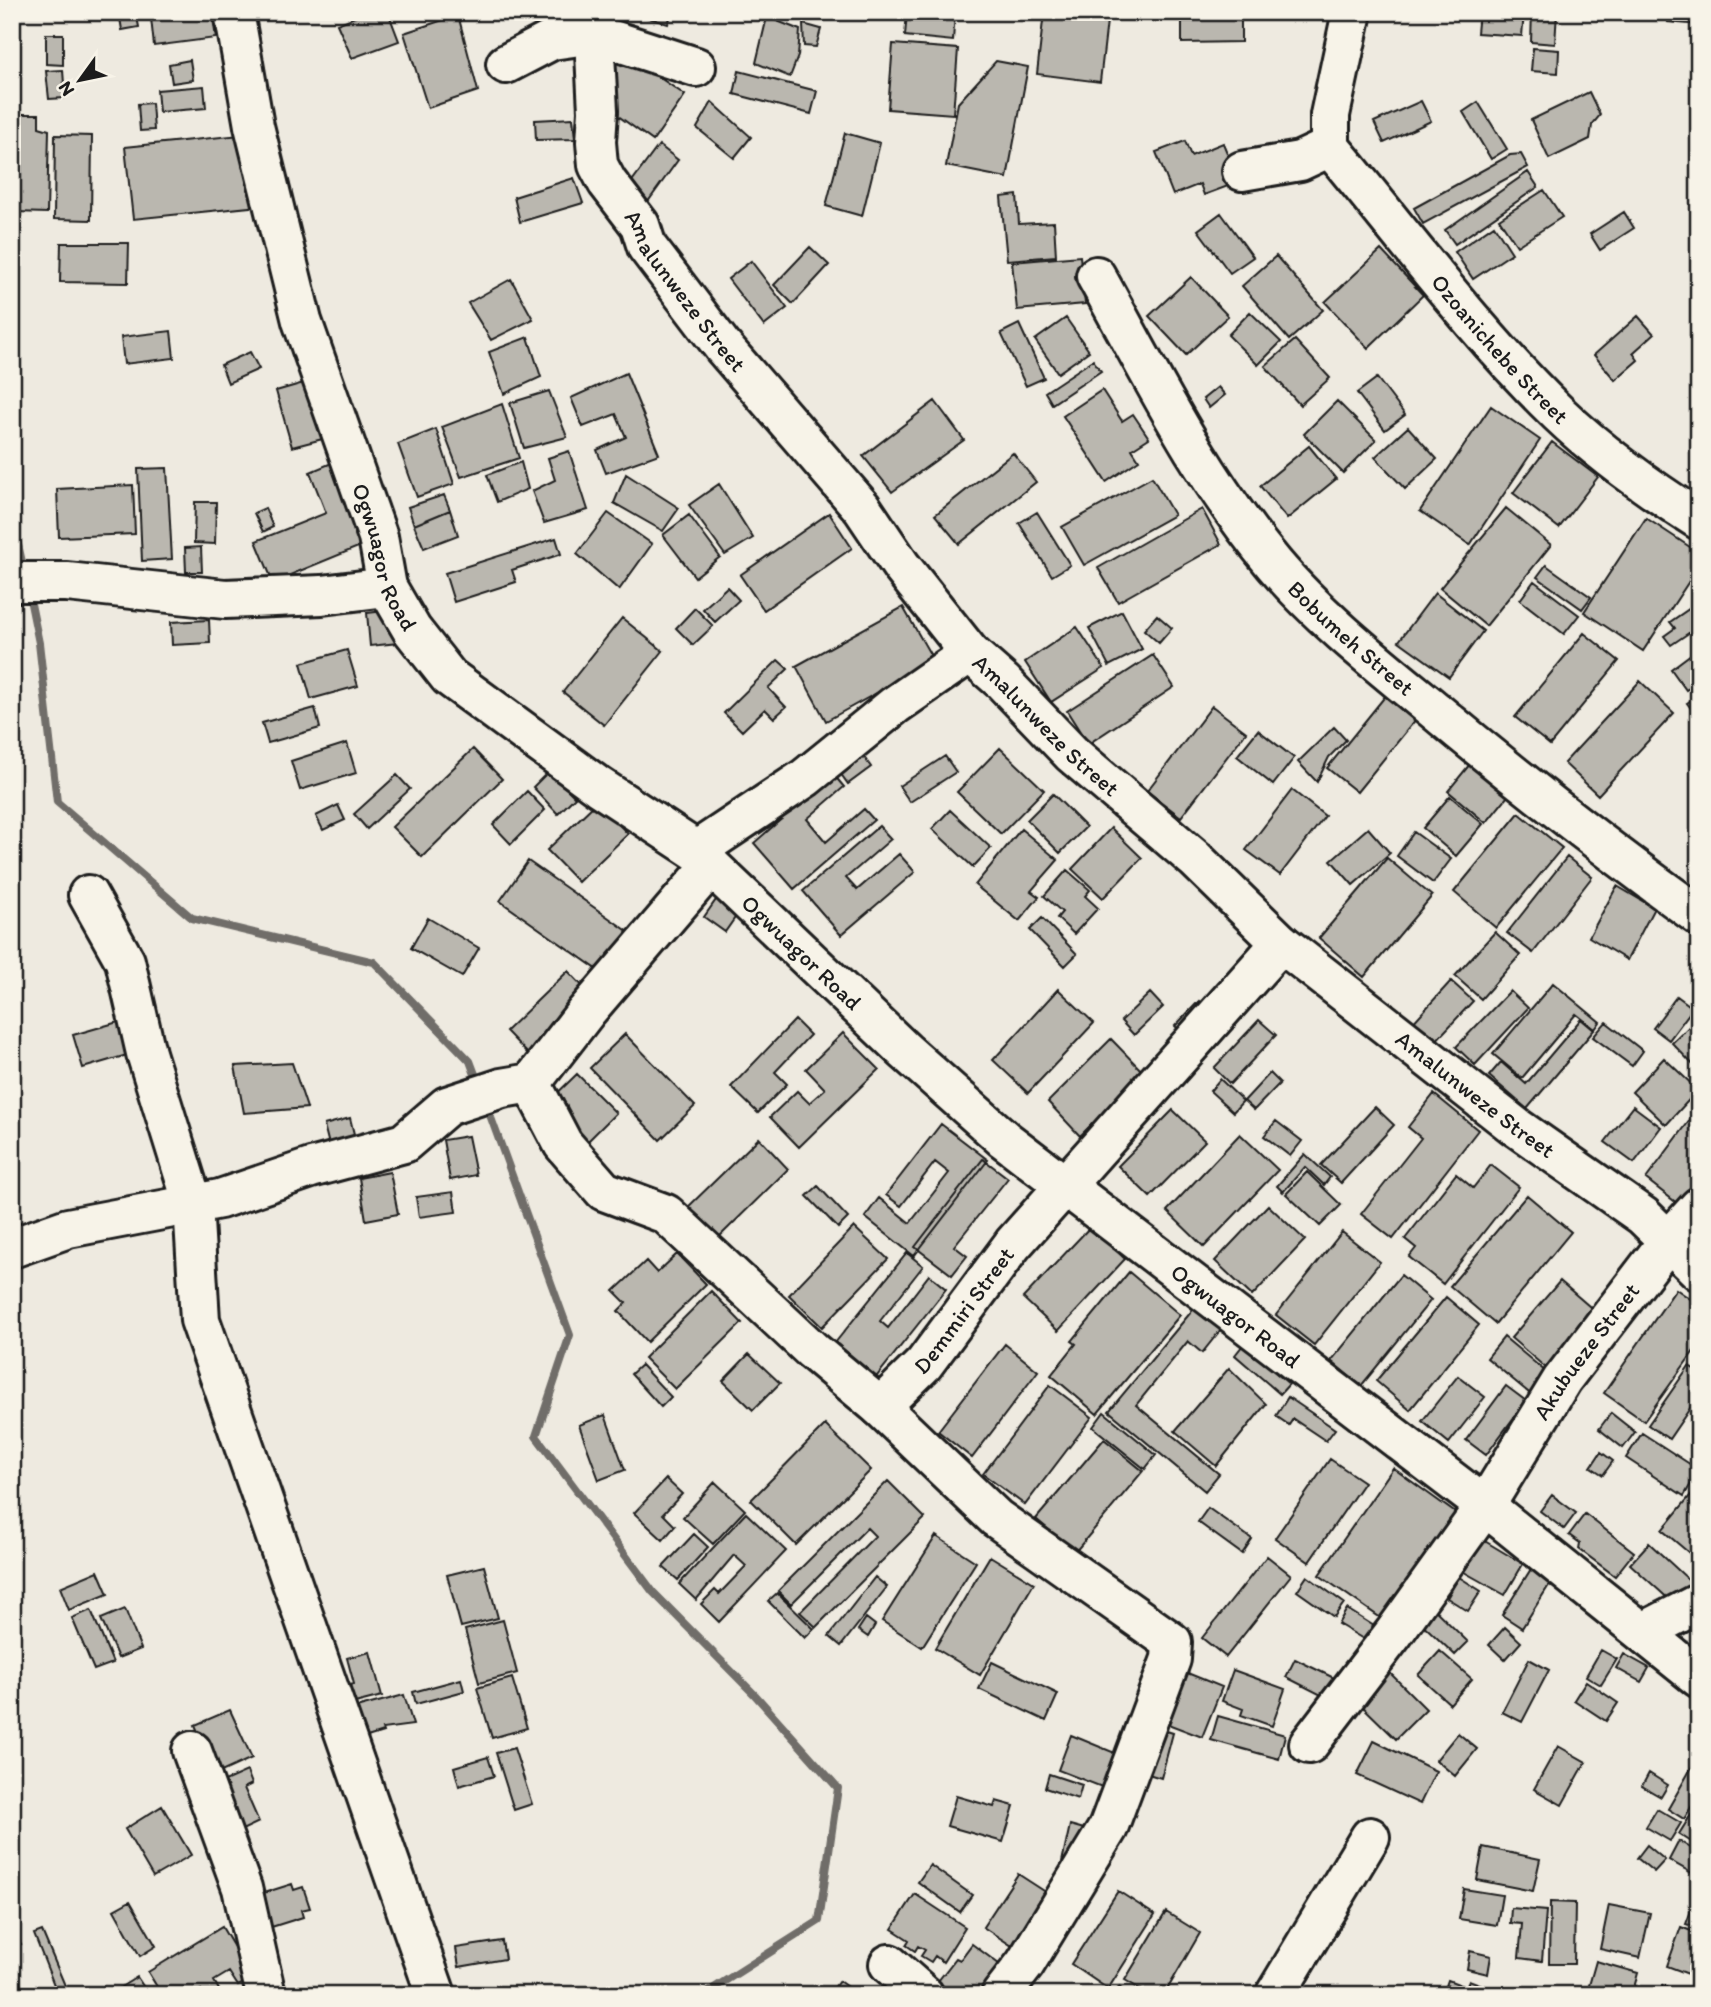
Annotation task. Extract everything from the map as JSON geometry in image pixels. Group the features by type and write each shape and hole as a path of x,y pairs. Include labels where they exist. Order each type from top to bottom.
{"street":[{"name":"Ogwuagor Road","path":"234,12 254,126 302,321 378,537 387,587 412,630 449,677 598,786 704,858 948,1091 1064,1187 1485,1506 1699,1678"},
{"path":"1242,171 1300,162 1331,147 1330,115 1352,12"},
{"path":"506,64 552,40 594,34 696,67"},
{"name":"Amalunweze Street","path":"594,34 598,165 607,183 640,225 647,247 723,347 862,509 901,566 970,653 1003,682 1072,754 1195,859 1281,943 1415,1051 1516,1127 1643,1216 1699,1271"},
{"name":"Ozoanichebe Street","path":"1331,147 1494,343 1558,413 1601,451 1699,520"},
{"name":"Bobumeh Street","path":"1096,276 1197,458 1230,508 1276,566 1367,654 1519,780 1595,842 1699,916"},
{"path":"12,582 67,582 225,599 322,595 387,587"},
{"path":"12,1248 68,1228 220,1199 311,1168 404,1143 447,1106 502,1088 531,1083 704,858 895,705 970,653"},
{"path":"88,895 125,961 146,1053 193,1204 200,1320 436,1995"},
{"name":"Demmiri Street","path":"880,1407 924,1364 1013,1244 1281,943"},
{"path":"531,1083 563,1144 604,1191 666,1214 813,1351 880,1407 996,1518 1172,1642 1171,1658 1108,1828 1025,1964 1001,1995"},
{"name":"Akubueze Street","path":"1309,1744 1394,1633 1485,1506 1562,1380 1669,1240 1699,1207"},
{"path":"1643,1632 1699,1602"},
{"path":"192,1751 242,1888 266,1995"},
{"path":"1275,1995 1370,1837"},
{"path":"890,1964 924,1995"}],"building":[{"path":"119,12 136,12 139,27 122,30"},
{"path":"212,12 216,38 154,46 151,18"},
{"path":"367,12 388,12 399,41 352,58 337,24"},
{"path":"630,12 672,12 668,24"},
{"path":"907,12 955,12 953,41 905,36"},
{"path":"1044,12 1108,12 1100,82 1037,74"},
{"path":"1241,12 1241,42 1182,43 1182,14"},
{"path":"1479,12 1524,12 1522,36 1477,33"},
{"path":"1532,12 1557,12 1555,44 1531,42"},
{"path":"1669,12 1699,12 1699,25 1668,22"},
{"path":"458,15 478,91 428,108 404,33"},
{"path":"767,17 800,30 798,56 790,77 756,63"},
{"path":"803,24 821,29 816,47 804,46"},
{"path":"46,34 63,34 63,65 46,64"},
{"path":"610,44 685,95 653,141 592,97"},
{"path":"893,44 958,49 953,114 888,109"},
{"path":"1533,48 1559,50 1558,73 1531,71"},
{"path":"190,60 193,80 172,83 169,64"},
{"path":"996,61 1028,67 1007,178 946,166 958,103"},
{"path":"63,70 65,98 49,99 46,71"},
{"path":"739,71 817,91 811,114 734,94"},
{"path":"204,86 206,108 159,112 157,90"},
{"path":"1589,92 1600,115 1592,125 1590,139 1549,159 1531,120"},
{"path":"1421,101 1431,121 1384,143 1374,122"},
{"path":"712,102 751,137 734,158 697,128"},
{"path":"1478,102 1507,149 1491,159 1463,112"},
{"path":"152,103 154,130 140,131 138,104"},
{"path":"18,114 39,114 39,127 49,130 47,213 15,212"},
{"path":"573,118 575,139 536,140 535,120"},
{"path":"845,133 880,143 862,216 826,206"},
{"path":"250,134 259,206 133,219 125,147"},
{"path":"55,135 92,136 91,220 54,219"},
{"path":"1185,141 1191,156 1223,143 1239,182 1204,195 1200,184 1173,195 1156,152"},
{"path":"659,145 678,160 647,203 627,188"},
{"path":"1521,154 1528,167 1423,224 1414,208 1510,155"},
{"path":"1528,172 1538,187 1455,244 1445,230"},
{"path":"574,178 583,203 520,222 514,197"},
{"path":"1544,190 1562,217 1517,246 1499,219"},
{"path":"1017,195 1019,224 1054,222 1056,256 1007,260 1001,197"},
{"path":"1624,212 1634,228 1600,250 1590,234"},
{"path":"1221,213 1253,257 1230,273 1198,230"},
{"path":"1494,225 1512,253 1473,279 1455,252"},
{"path":"61,243 129,243 128,283 60,282"},
{"path":"810,247 829,265 793,304 774,285"},
{"path":"1381,250 1423,295 1368,348 1325,302"},
{"path":"1080,256 1085,304 1017,310 1012,262"},
{"path":"1276,256 1323,310 1289,340 1242,286"},
{"path":"751,261 787,308 764,326 728,279"},
{"path":"1191,277 1228,316 1186,355 1149,316"},
{"path":"511,279 533,319 491,340 468,303"},
{"path":"1250,312 1281,342 1258,365 1228,335"},
{"path":"1638,316 1654,334 1633,353 1638,360 1615,380 1594,355"},
{"path":"1066,318 1089,351 1058,373 1035,340"},
{"path":"1019,324 1044,378 1026,386 1001,333"},
{"path":"171,331 174,358 124,364 121,337"},
{"path":"528,337 541,377 504,394 489,352"},
{"path":"1295,340 1330,378 1300,405 1265,366"},
{"path":"250,352 259,369 228,383 221,365"},
{"path":"1093,360 1101,371 1052,404 1045,392"},
{"path":"626,373 659,454 606,473 597,450 626,437 616,414 583,427 571,398"},
{"path":"1377,378 1405,415 1385,430 1357,393"},
{"path":"314,380 330,437 292,447 276,391"},
{"path":"1218,387 1225,395 1209,408 1203,399"},
{"path":"1102,390 1122,421 1133,414 1149,438 1132,449 1139,460 1106,482 1063,416"},
{"path":"549,391 567,437 524,448 510,403"},
{"path":"935,401 964,440 892,492 863,456"},
{"path":"1337,401 1376,440 1343,473 1304,434"},
{"path":"502,404 519,458 461,477 442,427"},
{"path":"1491,406 1540,440 1470,545 1420,511"},
{"path":"1408,427 1437,459 1405,489 1375,457"},
{"path":"436,429 454,484 417,497 398,444"},
{"path":"1552,442 1598,477 1559,528 1513,493"},
{"path":"1309,446 1336,479 1287,519 1260,486"},
{"path":"569,451 588,510 544,523 532,491 555,480 548,458"},
{"path":"1013,453 1036,482 959,544 935,515"},
{"path":"334,462 368,543 273,582 256,541 326,513 310,472"},
{"path":"521,462 528,489 497,502 487,475"},
{"path":"167,468 172,559 142,561 138,469"},
{"path":"626,474 679,508 663,531 614,503"},
{"path":"1152,477 1174,515 1084,565 1062,527"},
{"path":"719,484 753,538 725,555 689,505"},
{"path":"133,485 135,534 59,537 57,489"},
{"path":"444,495 450,510 414,525 408,507"},
{"path":"195,502 216,502 215,544 194,543"},
{"path":"265,508 273,527 263,532 254,513"},
{"path":"1506,508 1551,545 1486,626 1440,588"},
{"path":"1202,509 1221,544 1118,602 1098,568"},
{"path":"450,510 458,535 424,548 414,525"},
{"path":"1037,512 1070,565 1052,576 1019,523"},
{"path":"608,513 652,544 619,590 577,554"},
{"path":"829,513 852,548 764,610 740,575"},
{"path":"689,515 720,557 695,577 663,535"},
{"path":"1646,518 1699,553 1699,566 1643,651 1584,612"},
{"path":"556,538 561,554 512,570 516,582 454,602 445,573"},
{"path":"201,547 202,572 186,572 185,548"},
{"path":"1546,565 1591,597 1582,609 1537,577"},
{"path":"1699,577 1699,595 1691,589"},
{"path":"1534,581 1579,615 1564,634 1520,600"},
{"path":"727,587 739,600 715,622 703,609"},
{"path":"1435,593 1483,631 1449,677 1399,641"},
{"path":"1699,602 1699,626 1671,645 1664,636 1675,628 1670,622"},
{"path":"903,607 934,661 826,721 796,666"},
{"path":"695,608 713,626 693,645 676,628"},
{"path":"394,610 398,643 370,646 367,613"},
{"path":"1122,611 1142,649 1109,666 1089,628"},
{"path":"1157,615 1172,628 1159,643 1144,630"},
{"path":"622,618 663,651 604,725 563,692"},
{"path":"209,620 210,643 172,645 171,622"},
{"path":"1077,627 1104,668 1051,702 1025,662"},
{"path":"1584,633 1619,661 1550,745 1515,717"},
{"path":"1699,648 1699,681 1686,690 1671,669"},
{"path":"347,650 358,686 311,699 301,663"},
{"path":"1153,655 1174,687 1088,744 1067,711"},
{"path":"778,660 788,669 768,688 786,707 774,718 765,709 742,731 724,713"},
{"path":"1640,681 1674,713 1598,795 1564,763"},
{"path":"1387,694 1417,718 1357,792 1327,768"},
{"path":"1699,695 1699,719 1687,703"},
{"path":"1212,706 1246,732 1181,817 1147,791"},
{"path":"315,708 320,728 268,743 262,723"},
{"path":"1334,727 1346,740 1329,757 1317,782 1298,762"},
{"path":"1258,730 1294,758 1273,785 1237,756"},
{"path":"347,743 356,773 300,790 291,761"},
{"path":"1000,748 1044,790 1001,834 957,792"},
{"path":"473,749 502,779 422,857 392,827"},
{"path":"861,753 871,767 848,784 838,770"},
{"path":"945,756 956,772 910,802 899,786"},
{"path":"1470,764 1508,796 1486,823 1448,791"},
{"path":"549,771 575,797 558,814 533,787"},
{"path":"833,774 844,787 807,819 826,842 864,809 874,820 794,889 754,843"},
{"path":"397,775 410,789 367,829 354,814"},
{"path":"1292,790 1325,816 1280,875 1246,850"},
{"path":"527,791 545,810 511,844 493,825"},
{"path":"1053,794 1086,827 1060,853 1027,820"},
{"path":"1450,796 1483,824 1456,856 1423,828"},
{"path":"597,802 628,834 578,882 547,850"},
{"path":"338,805 345,820 323,830 316,816"},
{"path":"950,810 991,848 973,867 932,829"},
{"path":"1519,813 1562,848 1496,928 1454,892"},
{"path":"879,826 891,839 846,878 857,890 899,854 915,872 841,935 803,891"},
{"path":"1111,828 1142,858 1103,898 1072,869"},
{"path":"1368,828 1390,853 1353,885 1331,860"},
{"path":"1021,829 1058,860 1031,891 1039,897 1019,921 975,885"},
{"path":"1414,832 1451,859 1433,883 1397,856"},
{"path":"1567,857 1592,877 1533,953 1507,933"},
{"path":"1387,858 1432,896 1364,977 1319,938"},
{"path":"528,861 629,932 601,972 500,901"},
{"path":"1067,870 1090,890 1085,896 1098,908 1074,934 1057,918 1062,912 1044,896"},
{"path":"1617,886 1654,908 1627,960 1589,937"},
{"path":"718,897 739,912 725,932 704,917"},
{"path":"428,918 479,948 462,977 411,948"},
{"path":"1042,918 1077,954 1065,966 1030,930"},
{"path":"1495,932 1520,955 1481,999 1455,976"},
{"path":"568,971 593,997 531,1057 506,1031"},
{"path":"1451,981 1473,1001 1431,1046 1410,1026"},
{"path":"1553,983 1600,1022 1595,1029 1576,1014 1522,1078 1493,1054"},
{"path":"1058,989 1094,1023 1028,1093 993,1060"},
{"path":"1510,991 1528,1008 1475,1065 1456,1047"},
{"path":"1150,993 1163,1007 1134,1035 1121,1021"},
{"path":"1677,996 1693,1008 1669,1040 1653,1028"},
{"path":"1199,1001 1211,1012 1187,1037 1175,1026"},
{"path":"1581,1019 1594,1030 1527,1109 1489,1076 1501,1062 1526,1084"},
{"path":"795,1020 810,1035 775,1072 787,1084 758,1113 731,1087"},
{"path":"1259,1020 1276,1035 1230,1084 1214,1068"},
{"path":"1695,1021 1699,1025 1699,1071 1672,1043"},
{"path":"118,1022 127,1055 83,1068 73,1035"},
{"path":"1606,1022 1643,1051 1632,1066 1593,1037"},
{"path":"843,1033 879,1069 799,1147 770,1117 797,1091 809,1103 825,1089 806,1069"},
{"path":"625,1034 695,1106 660,1140 590,1068"},
{"path":"1111,1039 1144,1073 1080,1136 1048,1102"},
{"path":"1664,1058 1698,1090 1666,1125 1632,1092"},
{"path":"292,1063 307,1108 244,1113 235,1066"},
{"path":"1270,1073 1280,1083 1254,1110 1244,1101"},
{"path":"577,1074 616,1113 584,1145 545,1105"},
{"path":"1220,1079 1243,1101 1233,1112 1210,1091"},
{"path":"1434,1094 1478,1130 1393,1239 1361,1214 1421,1138 1408,1127"},
{"path":"1633,1106 1661,1127 1634,1163 1605,1142"},
{"path":"1375,1107 1394,1125 1341,1183 1321,1165"},
{"path":"1699,1108 1699,1195 1687,1211 1646,1179"},
{"path":"1173,1110 1205,1141 1150,1197 1118,1166"},
{"path":"350,1118 358,1150 332,1157 324,1125"},
{"path":"1276,1121 1302,1141 1290,1156 1264,1136"},
{"path":"941,1124 988,1160 914,1256 865,1217 879,1198 910,1223 949,1173 935,1162 901,1206 886,1195"},
{"path":"1240,1134 1278,1170 1204,1247 1167,1211"},
{"path":"468,1136 476,1175 450,1180 443,1140"},
{"path":"759,1138 788,1169 714,1242 684,1211"},
{"path":"1305,1154 1330,1177 1324,1185 1305,1167 1283,1192 1277,1186"},
{"path":"983,1159 1008,1178 954,1246 967,1256 952,1275 915,1247"},
{"path":"1491,1165 1519,1187 1443,1284 1409,1257 1416,1248 1405,1239 1456,1174 1473,1188"},
{"path":"390,1172 398,1214 366,1220 359,1178"},
{"path":"1307,1172 1341,1205 1320,1226 1286,1194"},
{"path":"818,1186 848,1218 838,1228 807,1196"},
{"path":"453,1192 456,1212 419,1217 416,1197"},
{"path":"1527,1195 1571,1232 1495,1324 1450,1286"},
{"path":"1268,1205 1305,1240 1252,1296 1215,1261"},
{"path":"1091,1226 1125,1259 1058,1331 1023,1298"},
{"path":"854,1227 888,1259 822,1327 789,1295"},
{"path":"1342,1232 1380,1262 1314,1345 1276,1315"},
{"path":"907,1253 923,1266 880,1321 888,1328 929,1275 946,1289 873,1381 831,1348"},
{"path":"677,1254 706,1284 647,1342 618,1311 626,1303 614,1291 646,1261 657,1273"},
{"path":"1129,1272 1180,1315 1097,1414 1051,1375 1076,1344 1072,1341"},
{"path":"1401,1275 1431,1300 1361,1386 1331,1361"},
{"path":"1560,1281 1597,1313 1554,1375 1511,1338"},
{"path":"1676,1289 1699,1305 1699,1344 1644,1421 1604,1393"},
{"path":"711,1291 742,1323 675,1389 644,1358"},
{"path":"1446,1297 1479,1325 1410,1410 1376,1381"},
{"path":"1196,1306 1222,1328 1202,1353 1188,1341 1136,1405 1219,1474 1205,1491 1109,1411"},
{"path":"1504,1337 1558,1382 1540,1402 1487,1358"},
{"path":"1005,1344 1038,1371 972,1458 938,1431"},
{"path":"1243,1345 1289,1384 1280,1394 1235,1355"},
{"path":"749,1354 780,1383 753,1410 723,1381"},
{"path":"641,1365 671,1397 661,1407 631,1374"},
{"path":"1689,1366 1699,1372 1699,1395 1669,1439 1648,1425"},
{"path":"1229,1368 1266,1404 1216,1466 1175,1431"},
{"path":"1458,1376 1485,1397 1449,1443 1422,1421"},
{"path":"1050,1385 1092,1417 1025,1505 983,1474"},
{"path":"1506,1386 1526,1401 1486,1455 1466,1440"},
{"path":"1288,1397 1335,1429 1326,1441 1293,1419 1289,1425 1276,1416"},
{"path":"1104,1412 1156,1455 1145,1469 1093,1427"},
{"path":"1611,1413 1635,1432 1623,1448 1599,1429"},
{"path":"605,1415 625,1470 599,1480 579,1425"},
{"path":"825,1425 871,1470 796,1545 751,1500"},
{"path":"1642,1433 1699,1470 1684,1496 1626,1458"},
{"path":"1104,1439 1143,1471 1075,1552 1036,1519"},
{"path":"1601,1452 1613,1461 1603,1475 1591,1467"},
{"path":"1330,1459 1364,1482 1309,1562 1275,1538"},
{"path":"1393,1468 1461,1517 1388,1623 1319,1575"},
{"path":"666,1479 682,1494 663,1514 675,1526 663,1540 634,1513"},
{"path":"888,1481 925,1518 816,1627 800,1612 875,1536 867,1528 791,1604 778,1591"},
{"path":"715,1482 745,1510 713,1544 683,1517"},
{"path":"1699,1485 1699,1554 1695,1558 1662,1530"},
{"path":"1552,1495 1576,1513 1564,1529 1540,1511"},
{"path":"1208,1508 1252,1539 1242,1554 1198,1522"},
{"path":"746,1513 786,1551 719,1622 701,1604 715,1590 719,1594 746,1566 734,1555 696,1600 679,1584"},
{"path":"1585,1514 1634,1552 1615,1576 1579,1549 1580,1543 1569,1535"},
{"path":"694,1534 708,1547 678,1580 663,1567"},
{"path":"936,1536 976,1562 922,1647 882,1621"},
{"path":"1483,1540 1523,1564 1505,1595 1464,1572"},
{"path":"1649,1543 1691,1582 1673,1603 1630,1564"},
{"path":"990,1556 1034,1583 980,1675 935,1648"},
{"path":"1267,1556 1291,1575 1226,1657 1202,1638"},
{"path":"484,1566 498,1618 461,1627 447,1575"},
{"path":"1531,1569 1551,1582 1522,1628 1502,1615"},
{"path":"98,1571 108,1594 69,1610 60,1587"},
{"path":"1307,1576 1344,1603 1334,1617 1297,1591"},
{"path":"875,1577 887,1587 841,1646 829,1636"},
{"path":"1459,1577 1481,1591 1468,1611 1447,1598"},
{"path":"777,1593 814,1629 805,1638 768,1601"},
{"path":"1429,1604 1468,1642 1455,1655 1416,1618"},
{"path":"125,1609 141,1649 118,1658 101,1619"},
{"path":"1347,1609 1374,1626 1365,1640 1338,1624"},
{"path":"91,1610 113,1663 94,1670 72,1618"},
{"path":"866,1618 875,1625 868,1637 858,1630"},
{"path":"503,1620 517,1673 479,1683 465,1630"},
{"path":"1505,1627 1521,1642 1505,1660 1489,1645"},
{"path":"1601,1650 1617,1659 1601,1685 1586,1676"},
{"path":"1440,1651 1472,1679 1450,1704 1418,1675"},
{"path":"370,1652 382,1696 351,1704 346,1686 354,1684 347,1658"},
{"path":"1624,1654 1649,1668 1641,1682 1616,1668"},
{"path":"1295,1659 1336,1679 1327,1698 1286,1677"},
{"path":"1529,1659 1549,1670 1522,1722 1502,1712"},
{"path":"992,1662 1058,1694 1046,1721 979,1689"},
{"path":"1180,1670 1222,1687 1202,1737 1160,1721"},
{"path":"1233,1670 1285,1689 1272,1726 1241,1715 1243,1709 1222,1701"},
{"path":"1387,1670 1426,1709 1396,1739 1357,1701"},
{"path":"512,1678 527,1728 492,1738 477,1688"},
{"path":"461,1679 464,1691 416,1704 413,1692"},
{"path":"1586,1681 1618,1703 1606,1721 1574,1700"},
{"path":"404,1695 413,1725 382,1729 383,1732 364,1738 356,1708"},
{"path":"230,1710 252,1758 217,1774 195,1725"},
{"path":"1218,1716 1285,1735 1279,1759 1211,1740"},
{"path":"1157,1728 1173,1733 1161,1778 1145,1773"},
{"path":"1458,1733 1477,1749 1455,1776 1436,1760"},
{"path":"1071,1735 1115,1753 1102,1787 1058,1770"},
{"path":"1374,1741 1436,1771 1420,1804 1357,1775"},
{"path":"1558,1746 1586,1762 1562,1805 1534,1789"},
{"path":"514,1748 532,1804 514,1810 496,1753"},
{"path":"488,1757 494,1776 459,1786 454,1767"},
{"path":"1697,1758 1699,1794 1684,1819 1668,1809"},
{"path":"247,1771 252,1784 244,1788 259,1822 240,1831 218,1784"},
{"path":"1649,1773 1668,1785 1661,1797 1642,1786"},
{"path":"1049,1774 1082,1785 1078,1799 1045,1788"},
{"path":"956,1796 994,1807 996,1801 1014,1806 1003,1842 947,1826"},
{"path":"1699,1802 1699,1841 1696,1845 1679,1834"},
{"path":"162,1806 191,1855 153,1877 125,1829"},
{"path":"1657,1809 1681,1823 1670,1841 1646,1827"},
{"path":"1070,1825 1084,1829 1076,1865 1062,1862"},
{"path":"1679,1841 1699,1853 1699,1877 1669,1860"},
{"path":"1647,1845 1665,1860 1654,1872 1637,1858"},
{"path":"1483,1847 1540,1859 1533,1891 1477,1880"},
{"path":"930,1865 972,1895 960,1912 918,1882"},
{"path":"1018,1874 1058,1900 1023,1953 983,1927"},
{"path":"292,1884 294,1890 303,1887 310,1908 301,1910 303,1917 262,1930 251,1897"},
{"path":"1464,1889 1502,1895 1497,1925 1459,1919"},
{"path":"1118,1891 1155,1915 1108,1989 1071,1964"},
{"path":"915,1894 965,1927 943,1962 935,1956 931,1962 921,1956 925,1950 918,1946 915,1951 906,1945 909,1940 892,1929"},
{"path":"130,1901 156,1946 140,1956 114,1910"},
{"path":"1550,1902 1575,1903 1574,1964 1549,1964"},
{"path":"1609,1905 1650,1913 1640,1958 1600,1949"},
{"path":"1511,1908 1546,1911 1542,1961 1519,1958 1522,1924 1510,1923"},
{"path":"1692,1908 1699,1910 1699,1928 1686,1924"},
{"path":"12,1910 20,1924 13,1928 21,1944 12,1949"},
{"path":"1166,1912 1200,1933 1164,1995 1150,1995 1125,1980"},
{"path":"222,1927 252,1978 238,1986 229,1972 214,1981 222,1995 203,1995 201,1990 193,1995 162,1995 148,1972"},
{"path":"1681,1927 1699,1934 1699,1978 1667,1966"},
{"path":"42,1931 67,1995 59,1995 56,1990 34,1934"},
{"path":"502,1941 505,1959 459,1967 456,1948"},
{"path":"972,1944 1007,1970 992,1995 948,1995 935,1985 956,1958 960,1960"},
{"path":"1470,1951 1491,1956 1488,1974 1467,1969"},
{"path":"1596,1961 1638,1973 1632,1995 1608,1995 1588,1989"},
{"path":"137,1977 149,1995 115,1995 113,1992"},
{"path":"1448,1980 1466,1987 1469,1980 1509,1995 1443,1995"},
{"path":"839,1981 858,1995 829,1995"},
{"path":"1663,1985 1686,1995 1659,1995"},
{"path":"1119,1987 1131,1995 1114,1995"}],"waterway":[{"path":"12,518 24,571"},
{"path":"29,594 39,643 57,802 192,918 374,962 470,1061 479,1085"},
{"path":"486,1104 570,1335 536,1436 653,1592 755,1695 838,1788 819,1921 703,1995"}]}
